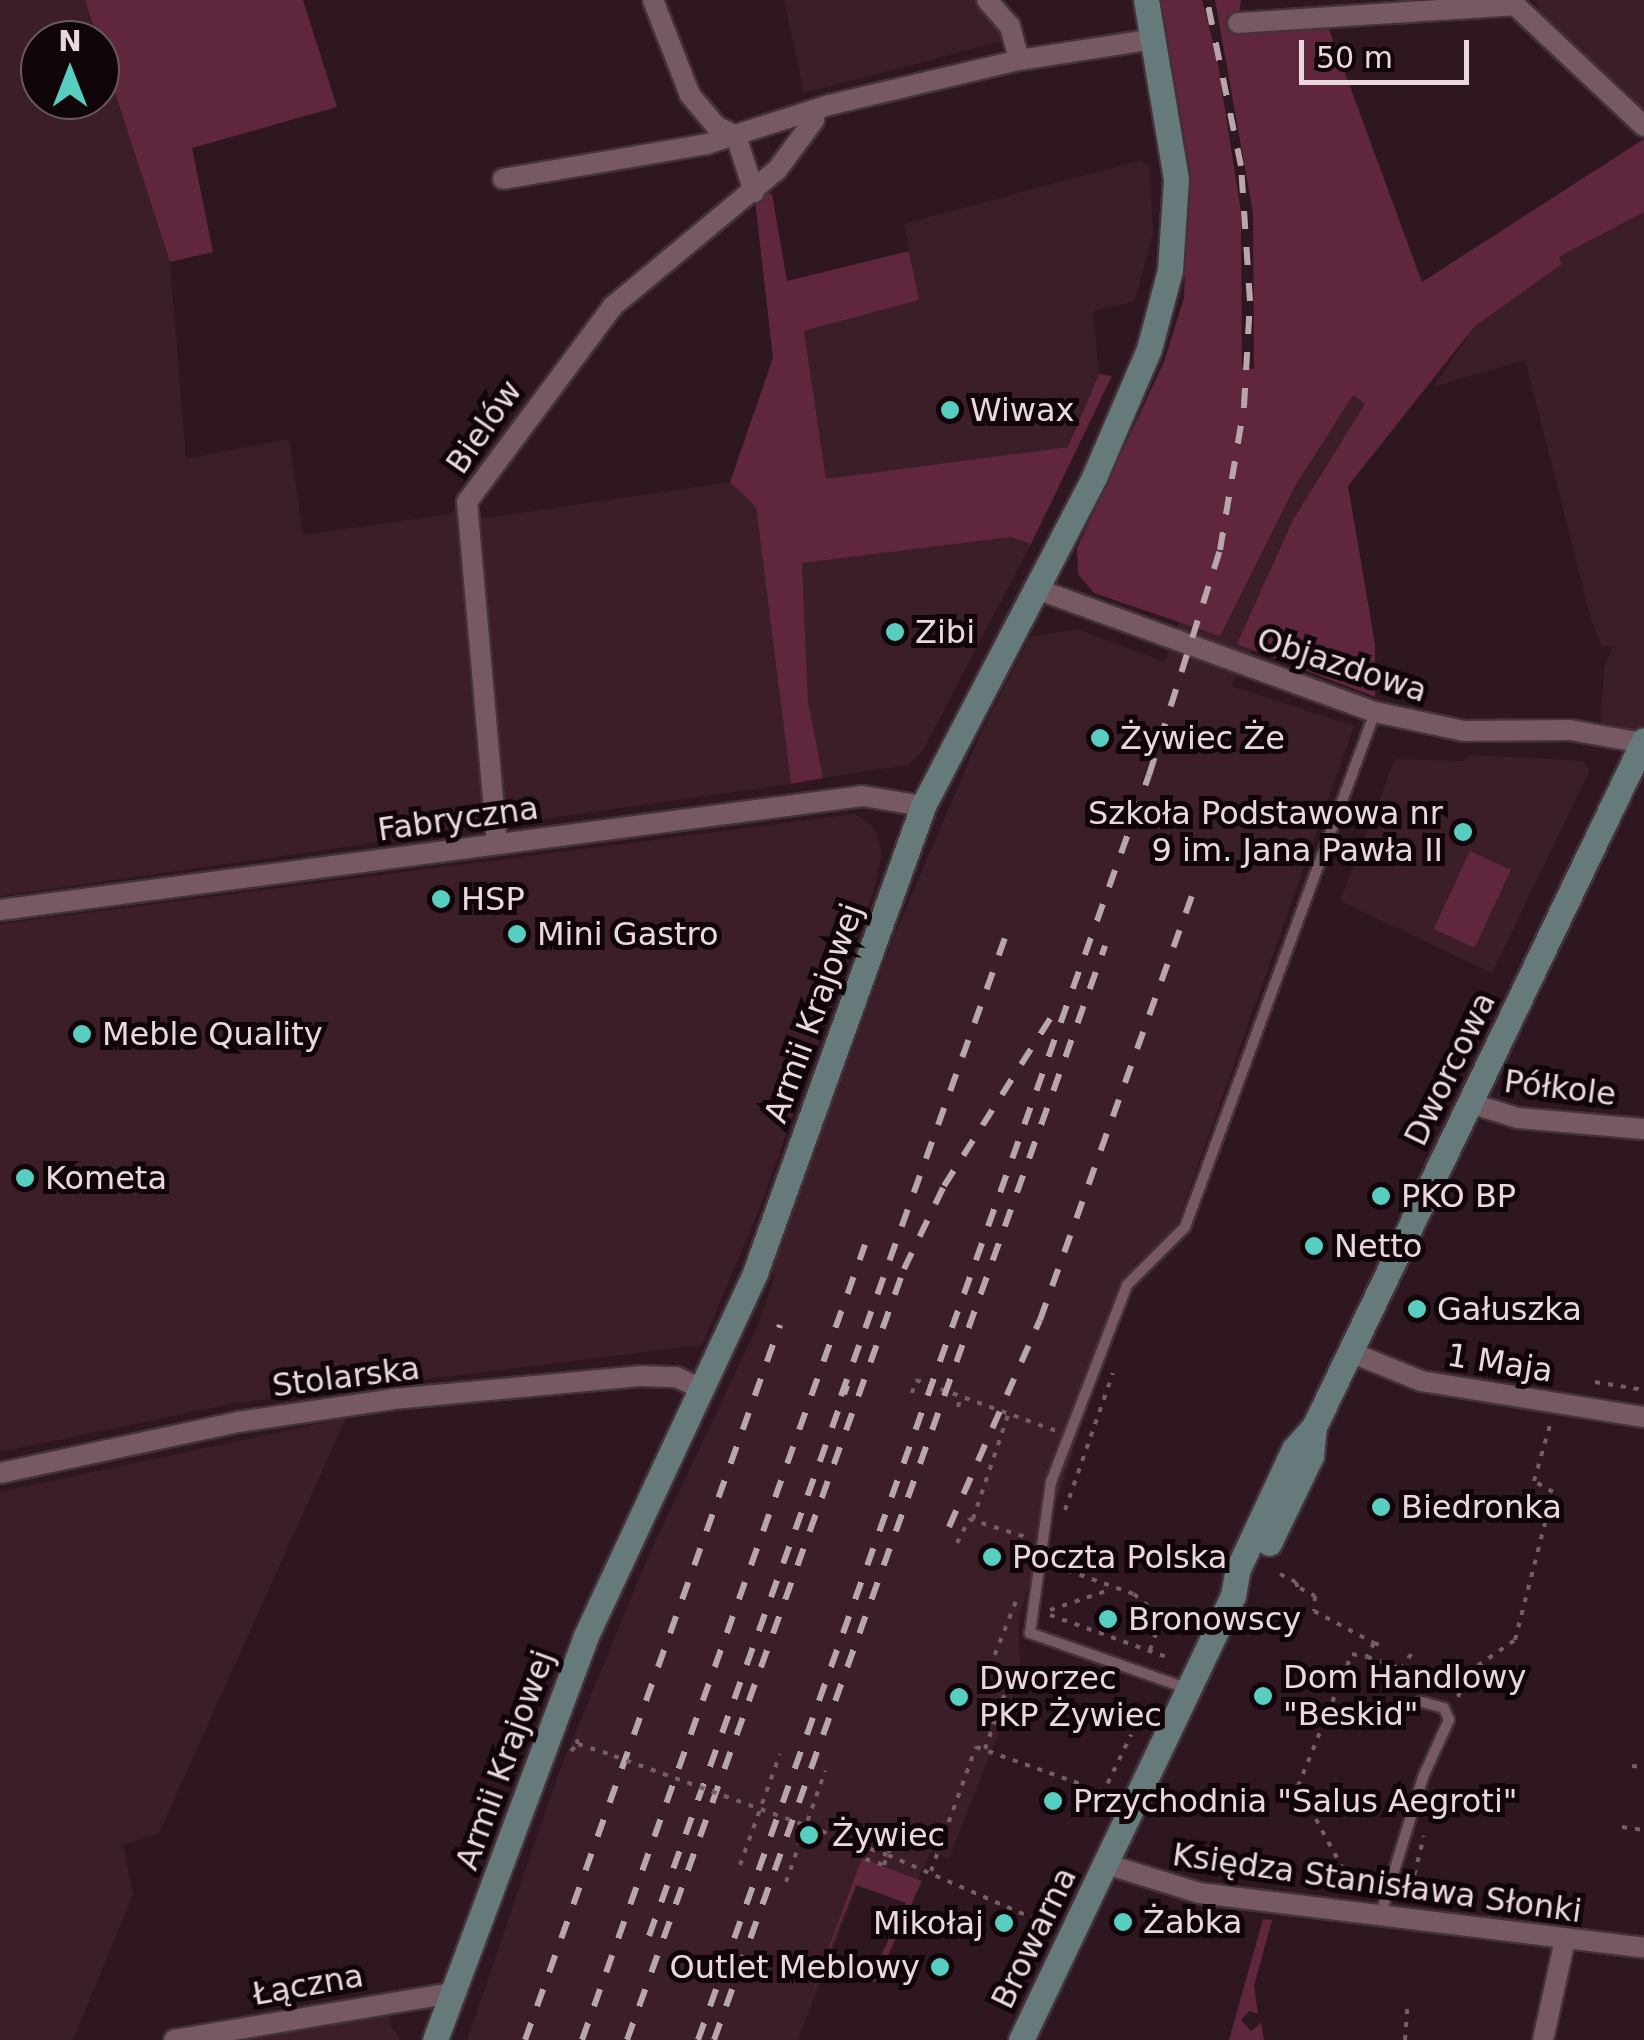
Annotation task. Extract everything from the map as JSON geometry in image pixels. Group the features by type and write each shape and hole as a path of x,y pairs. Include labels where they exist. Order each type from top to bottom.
{"street":[{"path":"653,0 690,95 716,126 736,136 754,192"},
{"path":"987,0 1010,26 1019,60"},
{"name":"Armii Krajowej","path":"435,2040 586,1638 755,1273 923,806 1102,460 1161,312 1176,179 1146,0"},
{"path":"1238,23 1514,2 1644,126"},
{"path":"503,179 736,136 814,110 1019,60 1155,39"},
{"name":"Bielów","path":"498,844 467,502 613,306 754,192 802,139 814,110"},
{"name":"Objazdowa","path":"1034,588 1375,712 1464,731 1570,730 1644,742"},
{"name":"Dworcowa","path":"1106,1864 1233,1596 1238,1569 1294,1449 1314,1427 1644,742"},
{"name":"Fabryczna","path":"0,910 863,796 923,806"},
{"name":"Półkole","path":"1470,1103 1518,1118 1644,1128"},
{"name":"1 Maja","path":"1350,1352 1421,1381 1644,1416"},
{"name":"Stolarska","path":"0,1473 238,1422 393,1400 640,1376 676,1377 702,1389"},
{"name":"Księdza Stanisława Słonki","path":"1106,1864 1184,1891 1644,1948"},
{"name":"Browarna","path":"1021,2040 1106,1864"},
{"path":"1543,2040 1565,1940"},
{"name":"Łączna","path":"174,2040 453,1993"}],"lane":[{"path":"1189,1690 1030,1633 1051,1482 1065,1434 1127,1284 1185,1227 1375,712"},
{"path":"1379,1918 1424,1777 1449,1720 1444,1708 1420,1702"}],"path":[{"path":"1062,1517 1115,1368"},
{"path":"912,1393 916,1380 1065,1434"},
{"path":"1594,1382 1644,1390"},
{"path":"958,1406 961,1396"},
{"path":"1457,1711 1467,1673 1516,1640 1554,1492 1534,1482 1556,1402"},
{"path":"973,1520 1009,1413"},
{"path":"957,1543 964,1524 973,1520 1032,1539 1034,1548"},
{"path":"1009,1539 1011,1532"},
{"path":"1049,1580 1052,1554"},
{"path":"1051,1565 1115,1588 1162,1618"},
{"path":"1280,1574 1299,1590 1315,1596 1314,1611 1386,1647"},
{"path":"1046,1612 1115,1588"},
{"path":"986,1750 994,1713 1008,1684 990,1666 998,1634 1018,1595"},
{"path":"1046,1612 1048,1596"},
{"path":"1150,1650 1165,1608"},
{"path":"1046,1612 1172,1659"},
{"path":"1369,1638 1372,1631"},
{"path":"1368,1658 1382,1636"},
{"path":"1336,1895 1343,1869 1298,1786 1352,1654 1401,1669 1413,1652"},
{"path":"929,1870 971,1752 986,1750 1103,1794 1132,1734"},
{"path":"581,1745 929,1870 1051,1926"},
{"path":"740,1865 780,1754"},
{"path":"1632,1766 1644,1767"},
{"path":"786,1882 825,1771"},
{"path":"1406,1904 1428,1821"},
{"path":"1622,1827 1644,1830"},
{"path":"853,1855 884,1865 888,1855 891,1845 860,1834"},
{"path":"1405,2040 1408,2008"}],"shaded area":[{"path":"0,0 85,0 92,20 20,20 20,120 120,120 120,107 170,262 186,459 289,439 303,535 449,514 467,502 465,521 730,482 756,507 791,784 0,896"},
{"path":"85,0 303,0 337,107 192,148 213,252 170,262 120,108 120,20 91,20"},
{"path":"784,0 987,0 1014,38 804,93"},
{"path":"1161,0 1202,0 1217,58 1241,212 1242,367 1254,369 1253,213 1215,0 1241,0 1237,33 1327,24 1422,282 1644,139 1644,212 1559,257 1562,264 1474,327 1348,486 1375,644 1375,697 1237,644 1293,520 1365,404 1353,395 1295,486 1220,636 1094,593 1078,574 1077,548 1164,362 1184,298 1189,163"},
{"path":"1535,0 1644,0 1644,111 1542,17"},
{"path":"1141,160 1150,168 1153,233 1135,301 1093,311 1099,374 1068,447 826,480 804,331 919,300 904,224"},
{"path":"754,192 772,194 787,281 909,251 919,300 804,331 826,479 1068,447 1099,374 1112,376 1031,544 1011,537 802,563 808,701 823,778 791,784 756,507 730,482 773,358"},
{"path":"1644,212 1644,740 1600,730 1604,667 1613,646 1602,647 1591,619 1525,360 1433,387 1474,327 1562,264 1558,258"},
{"path":"1219,366 1358,390 1391,413 1231,686 1354,726 1173,1236 1135,1263 1018,1619 1021,1676 949,1859 931,1851 912,1892 862,1873 798,2040 467,2040 558,1775 646,1561 758,1325 775,1276 770,1271 896,932 980,735 1030,637 1077,629 1165,662 1192,584"},
{"name":"Zibi","path":"1011,537 1031,544 922,752 908,765 823,778 808,701 802,563"},
{"name":"Szkoła Podstawowa nr 9 im. Jana Pawła II","path":"1470,755 1583,761 1590,770 1492,973 1340,901 1395,759 1462,761"},
{"path":"855,814 873,826 882,851 875,886 759,1210 702,1345 235,1403 0,1452 0,924"},
{"path":"1470,851 1511,870 1474,948 1434,929"},
{"path":"346,1418 159,1833 123,1845 133,1895 73,2040 0,2040 0,1492"},
{"path":"862,1858 922,1881 876,1982 869,1981 906,1903 856,1885 808,2004"},
{"path":"1263,1919 1272,1920 1254,1986 1258,2014 1249,2011 1241,2020 1251,2031 1261,2023 1264,2040 1229,2040"},
{"path":"389,2001 391,2027 400,2040 174,2040"}],"railway":[{"path":"698,2040 1149,775 1220,550 1244,406 1250,301 1241,166 1207,0"},
{"path":"949,1527 1040,1320 1195,887"},
{"path":"841,1396 1009,928"},
{"path":"714,2040 1105,946"},
{"path":"627,2040 904,1269 944,1186 1053,1014"},
{"path":"582,2040 865,1245"},
{"path":"525,2040 780,1325"},
{"path":"649,1936 847,1386"}],"place":[{"name":"Wiwax","path":"950,410"},
{"name":"Zibi","path":"895,632"},
{"name":"Żywiec Że","path":"1100,738"},
{"name":"Szkoła Podstawowa nr 9 im. Jana Pawła II","path":"1463,832"},
{"name":"HSP","path":"441,899"},
{"name":"Mini Gastro","path":"517,934"},
{"name":"Meble Quality","path":"82,1034"},
{"name":"Kometa","path":"25,1178"},
{"name":"PKO BP","path":"1381,1196"},
{"name":"Netto","path":"1314,1246"},
{"name":"Gałuszka","path":"1417,1309"},
{"name":"Biedronka","path":"1381,1507"},
{"name":"Poczta Polska","path":"992,1557"},
{"name":"Bronowscy","path":"1108,1619"},
{"name":"Dom Handlowy \"Beskid\"","path":"1263,1696"},
{"name":"Dworzec PKP Żywiec","path":"959,1697"},
{"name":"Przychodnia \"Salus Aegroti\"","path":"1053,1801"},
{"name":"Żywiec","path":"809,1835"},
{"name":"Żabka","path":"1123,1922"},
{"name":"Mikołaj","path":"1004,1923"},
{"name":"Outlet Meblowy","path":"940,1967"}]}
